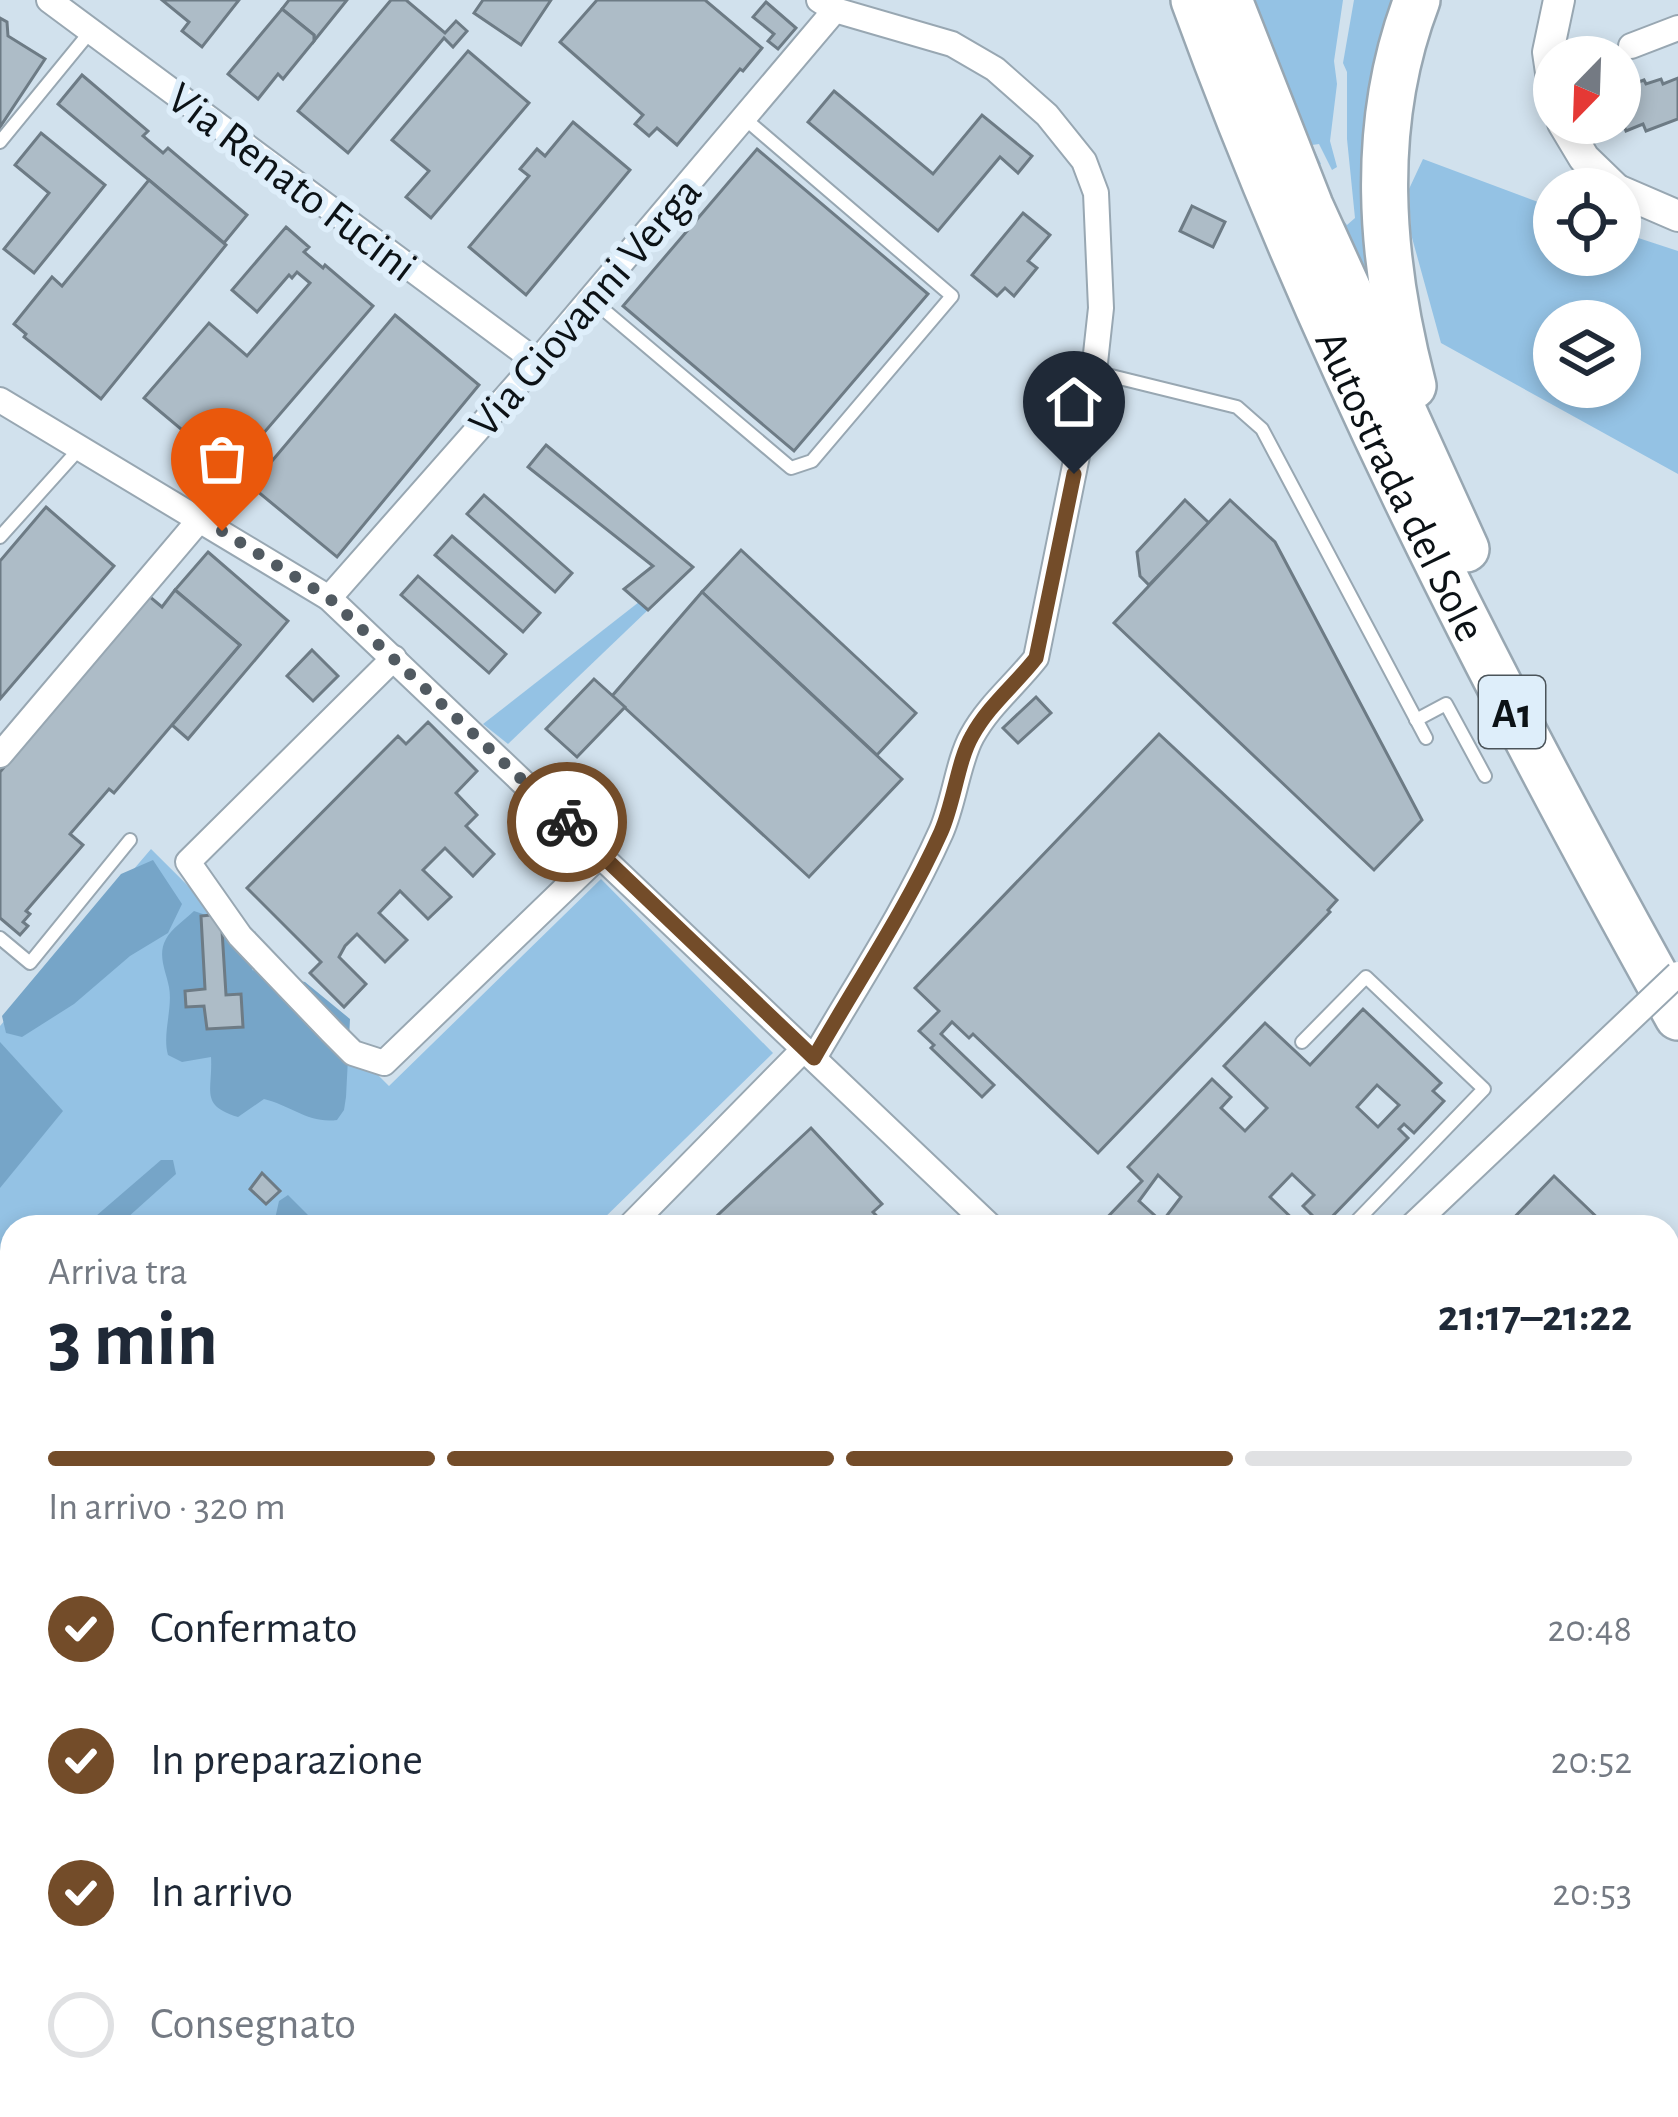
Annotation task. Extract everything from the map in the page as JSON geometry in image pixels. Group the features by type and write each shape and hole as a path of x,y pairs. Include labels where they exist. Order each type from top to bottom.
{"highway":[{"path":"1184,0 1211,48"},
{"name":"Autostrada del Sole","path":"1194,0 1277,212 1411,508 1551,790 1678,1017"},
{"name":"Autostrada del Sole","path":"1229,0 1310,206 1459,536 1569,757 1678,956"},
{"path":"1417,0 1391,104 1383,191 1385,238 1408,367 1459,536"}],"street":[{"name":"Via Renato Fucini","path":"49,0 537,362"},
{"path":"1551,36 1559,0"},
{"path":"641,1215 809,1053 940,834 968,741 992,702 1036,658 1094,372 1101,308 1096,194 1084,161 1047,115 995,69 952,44 827,5"},
{"name":"Via Giovanni Verga","path":"329,598 744,118 827,5"},
{"path":"1641,42 1678,28"},
{"path":"1575,144 1595,168"},
{"path":"1641,200 1678,217"},
{"path":"0,400 329,598 978,1215"},
{"path":"0,755 201,518"},
{"path":"394,658 188,862 240,936 352,1053 384,1064 601,854"},
{"path":"1425,1215 1678,974"}],"lane":[{"path":"0,142 90,31"},
{"path":"591,299 791,468 812,461 869,395 952,296 744,118"},
{"path":"1094,372 1222,402 1250,416 1262,429 1426,738"},
{"path":"0,537 81,447"},
{"path":"1416,720 1446,704 1485,776"},
{"path":"0,938 31,963 130,840"},
{"path":"1302,1042 1366,977 1484,1089 1363,1215"}],"shaded area":[{"path":"1249,0 1343,0 1334,61 1337,84 1330,141 1337,167 1332,170 1319,144 1312,145 1321,164 1314,167"},
{"path":"1354,0 1405,0 1369,269 1360,273 1328,201 1347,225 1355,218 1343,63"},
{"path":"1423,159 1533,200 1533,276 1641,276 1641,239 1678,251 1678,474 1559,408 1641,408 1641,300 1533,300 1533,394 1441,343 1411,234 1409,189"},
{"path":"639,602 648,610 508,744 483,724"},
{"path":"151,849 389,1086 601,879 773,1053 607,1215 0,1215 0,1026"},
{"path":"153,860 182,904 168,933 22,1037 6,1033 2,1016 121,874"},
{"path":"194,911 256,932 252,970 305,982 350,1019 346,1097 337,1120 308,1117 264,1099 238,1117 213,1102 211,1057 182,1062 168,1055 170,995 163,945"},
{"path":"0,1042 63,1111 0,1188"},
{"path":"161,1160 173,1160 176,1174 130,1215 97,1215"},
{"path":"288,1195 309,1215 276,1215 279,1201"}],"building":[{"path":"162,0 239,0 202,47 182,31 189,22"},
{"path":"289,0 347,0 314,41 314,35 282,9"},
{"path":"391,0 406,0 445,33 456,21 467,31 453,47 444,38 348,153 298,111"},
{"path":"483,0 551,0 521,45 474,13"},
{"path":"597,0 705,0 762,48 677,145 657,128 649,136 635,124 643,115 560,42"},
{"path":"766,2 796,28 778,49 768,41 774,34 753,17"},
{"path":"282,9 314,35 314,41 283,79 278,74 258,99 228,74"},
{"path":"0,18 7,22 8,36 45,59 0,127"},
{"path":"468,51 529,103 431,218 406,197 429,171 392,140"},
{"path":"82,75 148,131 143,136 163,153 168,148 247,215 224,243 58,104"},
{"path":"1678,78 1678,119 1646,131 1641,125 1641,81 1661,79 1663,84"},
{"path":"834,91 933,174 982,115 1032,156 1018,173 1000,157 938,231 808,122"},
{"path":"573,122 630,170 526,295 469,247 529,176 520,169 537,149 545,156"},
{"path":"41,133 105,185 34,273 4,249 49,193 15,165"},
{"path":"757,149 928,294 794,451 623,306"},
{"path":"149,180 226,245 101,399 14,324 52,277 62,286"},
{"path":"1192,206 1225,222 1213,247 1180,231"},
{"path":"1023,213 1050,235 1028,261 1037,268 1014,296 1005,288 997,296 972,275"},
{"path":"286,227 309,247 304,252 373,306 231,471 144,398 209,323 247,356 310,283 297,272 292,278 289,275 257,312 232,290"},
{"path":"395,315 479,385 337,557 251,486"},
{"path":"546,445 693,567 648,610 624,589 653,566 528,467"},
{"path":"484,495 572,573 555,592 467,514"},
{"path":"1185,500 1209,523 1149,585 1140,576 1137,552"},
{"path":"1230,500 1275,542 1422,820 1374,870 1114,623"},
{"path":"46,507 114,566 0,699 0,561"},
{"path":"452,536 540,613 523,632 435,555"},
{"path":"741,550 916,713 877,755 702,592"},
{"path":"208,552 288,621 188,739 172,725 240,645 175,590"},
{"path":"418,576 506,654 489,673 401,595"},
{"path":"175,590 240,645 114,793 109,789 70,834 83,845 26,911 30,914 23,922 28,926 20,935 0,918 0,772 149,596 162,607"},
{"path":"702,592 902,779 809,877 612,696"},
{"path":"312,650 338,676 313,701 287,676"},
{"path":"594,679 625,707 577,757 546,729"},
{"path":"1036,697 1051,713 1018,743 1003,728"},
{"path":"428,722 477,771 456,793 477,815 466,826 494,854 473,876 445,848 423,870 451,897 428,919 400,891 379,913 407,940 385,962 357,934 345,946 339,957 366,984 344,1007 310,973 321,962 247,888 398,736 406,744"},
{"path":"1159,734 1337,900 1098,1153 973,1034 969,1038 952,1022 941,1034 994,1085 982,1097 919,1031 939,1011 915,988"},
{"path":"221,914 226,995 241,994 243,1027 207,1029 204,1006 186,1007 185,991 205,989 201,916"},
{"path":"1363,1009 1441,1083 1433,1091 1444,1101 1414,1133 1404,1124 1399,1129 1408,1138 1334,1215 1312,1215 1303,1206 1314,1195 1292,1174 1270,1197 1289,1215 1167,1215 1181,1197 1158,1175 1139,1201 1154,1215 1110,1215 1142,1181 1128,1167 1212,1079 1231,1097 1221,1108 1245,1131 1267,1108 1224,1066 1265,1023 1310,1065","holes":["1377,1085 1399,1105 1378,1127 1357,1107"]},
{"path":"811,1128 882,1204 873,1212 876,1215 718,1215"},
{"path":"262,1173 280,1191 266,1204 250,1189"},
{"path":"1554,1176 1595,1215 1517,1215"}],"way so far":[{"path":"222,531 329,598 567,822"}],"route":[{"path":"567,822 814,1058 940,834 968,741 992,702 1036,658 1074,474"}]}
